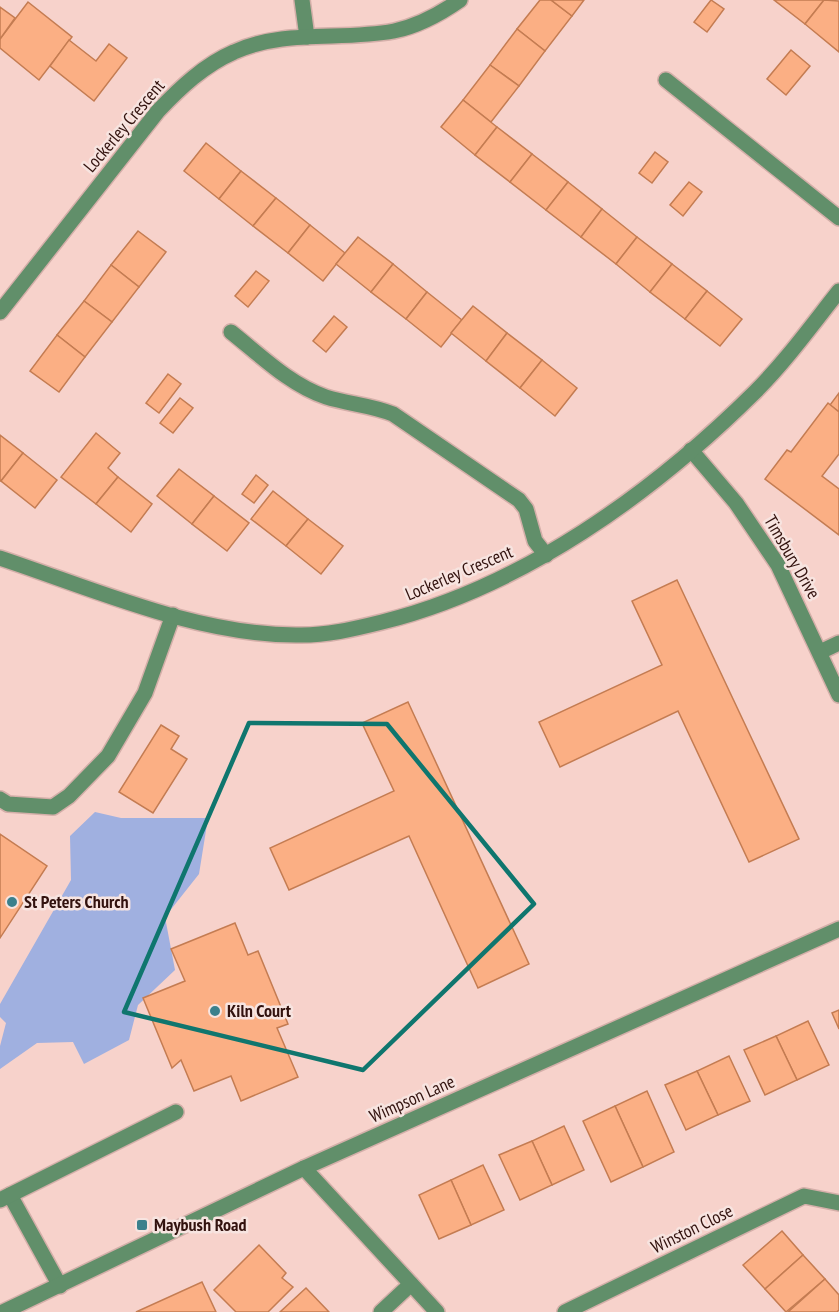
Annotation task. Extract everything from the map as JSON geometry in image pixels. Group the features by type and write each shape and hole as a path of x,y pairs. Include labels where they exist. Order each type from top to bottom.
{"street":[{"path":"302,0 307,37"},
{"name":"Lockerley Crescent","path":"0,312 151,120 180,88 233,52 258,43 396,31 440,14 460,0"},
{"path":"666,80 839,218"},
{"name":"Lockerley Crescent","path":"0,558 173,615 240,631 296,636 359,628 440,606 513,573 546,555 645,488 757,390 839,291"},
{"path":"231,332 306,388 327,397 378,408 393,414 508,491 526,509 535,541 546,555"},
{"name":"Timsbury Drive","path":"691,450 736,503 772,556 839,695"},
{"path":"0,799 8,804 53,807 69,796 108,756 145,693 173,615"},
{"path":"820,652 839,643"},
{"name":"Wimpson Lane","path":"3,1312 304,1168 839,929"},
{"path":"60,1286 5,1197 176,1112"},
{"path":"304,1168 437,1312"},
{"name":"Winston Close","path":"565,1312 804,1196 839,1203"},
{"path":"381,1312 411,1284"}],"highlighted area":[{"path":"249,723 387,724 534,904 363,1070 124,1012"}],"shaded area":[{"path":"95,812 121,818 208,818 199,874 165,917 175,970 138,1005 129,1040 84,1064 73,1042 37,1043 0,1069 0,1046 6,1023 0,1017 0,1004 71,880 70,836"}],"building":[{"path":"540,0 551,0 572,16 545,51 517,29"},
{"path":"551,0 584,0 572,16"},
{"path":"711,0 724,9 707,32 694,22"},
{"path":"774,0 824,0 805,24"},
{"path":"824,0 839,1 839,52 805,24"},
{"path":"28,2 72,37 39,80 0,48 0,39"},
{"path":"0,7 15,18 0,39"},
{"path":"517,29 545,51 519,86 490,65"},
{"path":"69,40 96,61 109,44 127,58 94,101 50,66"},
{"path":"791,50 810,66 786,95 767,79"},
{"path":"490,65 519,86 491,122 463,100"},
{"path":"463,100 497,127 475,155 441,127"},
{"path":"497,127 532,154 510,182 475,155"},
{"path":"206,143 241,171 219,199 184,171"},
{"path":"655,152 668,162 652,183 639,173"},
{"path":"532,154 568,182 546,210 510,182"},
{"path":"241,171 276,198 253,226 219,199"},
{"path":"568,182 602,209 581,237 546,210"},
{"path":"689,182 702,192 683,216 670,205"},
{"path":"276,198 310,225 288,253 253,226"},
{"path":"602,209 637,237 616,264 581,237"},
{"path":"310,225 345,253 323,281 288,253"},
{"path":"138,231 166,252 139,287 111,265"},
{"path":"358,237 393,264 371,292 336,264"},
{"path":"637,237 672,264 650,292 616,264"},
{"path":"393,264 427,292 406,319 371,292"},
{"path":"672,264 707,291 685,319 650,292"},
{"path":"111,265 139,287 112,322 84,301"},
{"path":"256,271 269,281 248,307 235,296"},
{"path":"707,291 742,319 720,346 685,319"},
{"path":"427,292 462,320 441,347 406,319"},
{"path":"84,301 112,322 85,357 57,335"},
{"path":"473,306 507,333 486,361 451,333"},
{"path":"334,316 347,327 326,352 313,341"},
{"path":"507,333 542,360 520,388 486,361"},
{"path":"57,335 85,357 59,392 30,371"},
{"path":"542,360 577,388 555,416 520,388"},
{"path":"168,374 181,384 159,413 146,403"},
{"path":"839,393 839,412 830,405"},
{"path":"180,398 193,408 173,433 160,423"},
{"path":"828,403 839,412 839,454 822,476 839,489 839,535 765,479 787,450 791,452"},
{"path":"96,433 120,453 108,468 118,477 96,504 61,477"},
{"path":"0,435 23,453 1,481 0,480"},
{"path":"23,453 57,480 35,508 1,481"},
{"path":"179,469 214,496 192,524 157,496"},
{"path":"256,475 268,485 254,503 242,494"},
{"path":"118,477 152,504 131,532 96,504"},
{"path":"273,491 308,519 286,546 251,519"},
{"path":"214,496 249,523 227,551 192,524"},
{"path":"308,519 343,546 321,574 286,546"},
{"path":"677,580 799,839 749,862 678,711 560,767 539,722 662,665 632,601"},
{"path":"408,702 529,964 478,988 409,836 289,890 270,848 394,791 362,723"},
{"path":"161,725 179,736 171,749 187,759 153,813 119,792"},
{"name":"St Peters Church","path":"0,834 47,866 0,938"},
{"name":"Kiln Court","path":"235,923 248,955 258,951 288,1024 277,1028 298,1077 241,1101 231,1076 194,1091 181,1060 172,1068 143,998 185,981 171,949"},
{"path":"839,1010 839,1029 832,1013"},
{"path":"808,1021 829,1065 797,1080 776,1036"},
{"path":"776,1036 797,1080 765,1095 744,1050"},
{"path":"729,1056 750,1101 718,1115 697,1071"},
{"path":"697,1071 718,1115 686,1130 665,1085"},
{"path":"647,1091 674,1152 643,1167 615,1106"},
{"path":"615,1106 643,1167 611,1182 583,1121"},
{"path":"564,1126 584,1170 552,1185 532,1141"},
{"path":"532,1141 552,1185 520,1200 499,1155"},
{"path":"483,1165 504,1210 471,1225 451,1180"},
{"path":"451,1180 471,1225 439,1239 419,1195"},
{"path":"782,1231 803,1255 765,1289 743,1265"},
{"path":"259,1245 286,1273 282,1278 293,1287 268,1312 236,1312 214,1290"},
{"path":"803,1255 825,1279 786,1312 765,1289"},
{"path":"825,1279 839,1295 837,1312 788,1312"},
{"path":"202,1282 216,1312 136,1312"},
{"path":"306,1288 329,1312 280,1312"}],"place":[{"name":"St Peters Church","path":"12,902"},
{"name":"Kiln Court","path":"215,1011"},
{"name":"Maybush Road","path":"142,1225"}]}
